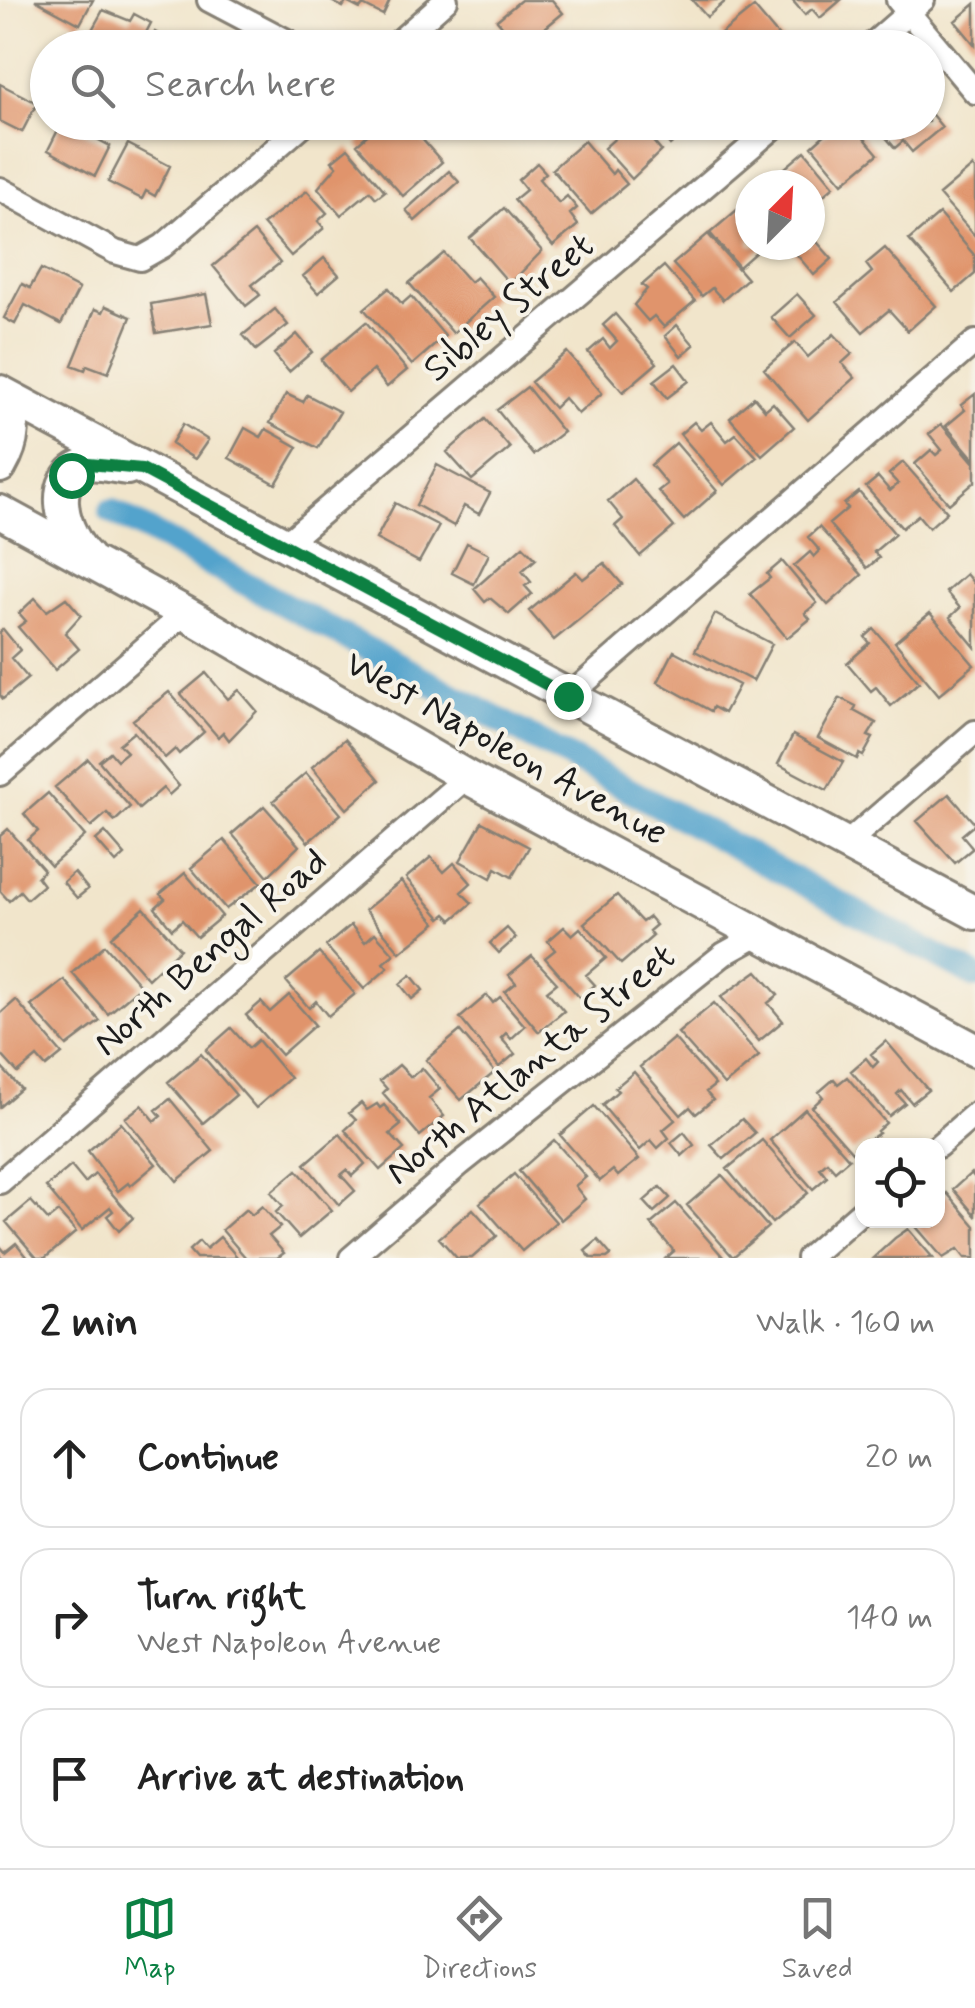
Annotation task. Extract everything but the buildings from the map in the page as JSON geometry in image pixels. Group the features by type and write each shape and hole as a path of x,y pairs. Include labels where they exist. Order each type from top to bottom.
{"main road":[{"name":"West Napoleon Avenue","path":"3,394 975,913"},
{"path":"0,466 12,446 14,423 3,394"},
{"path":"95,564 82,552 63,517 62,492 71,475 89,464 142,469"},
{"name":"West Napoleon Avenue","path":"0,512 467,777 975,1050"}],"street":[{"path":"209,0 266,30"},
{"path":"412,30 446,0"},
{"path":"885,30 910,4 929,30"},
{"path":"945,51 975,92"},
{"path":"0,189 116,252 140,259 163,246 285,140"},
{"name":"Sibley Street","path":"283,546 759,140"},
{"path":"568,696 975,342"},
{"path":"0,774 184,613"},
{"path":"846,844 975,732"},
{"name":"North Bengal Road","path":"0,1182 467,777"},
{"name":"North Atlanta Street","path":"351,1258 460,1164 708,966 760,934"},
{"path":"945,1140 975,1114"},
{"path":"808,1258 855,1217"}],"waterway":[{"path":"111,511 975,976"}],"route":[{"path":"71,475 89,464 142,469 568,696"}]}
